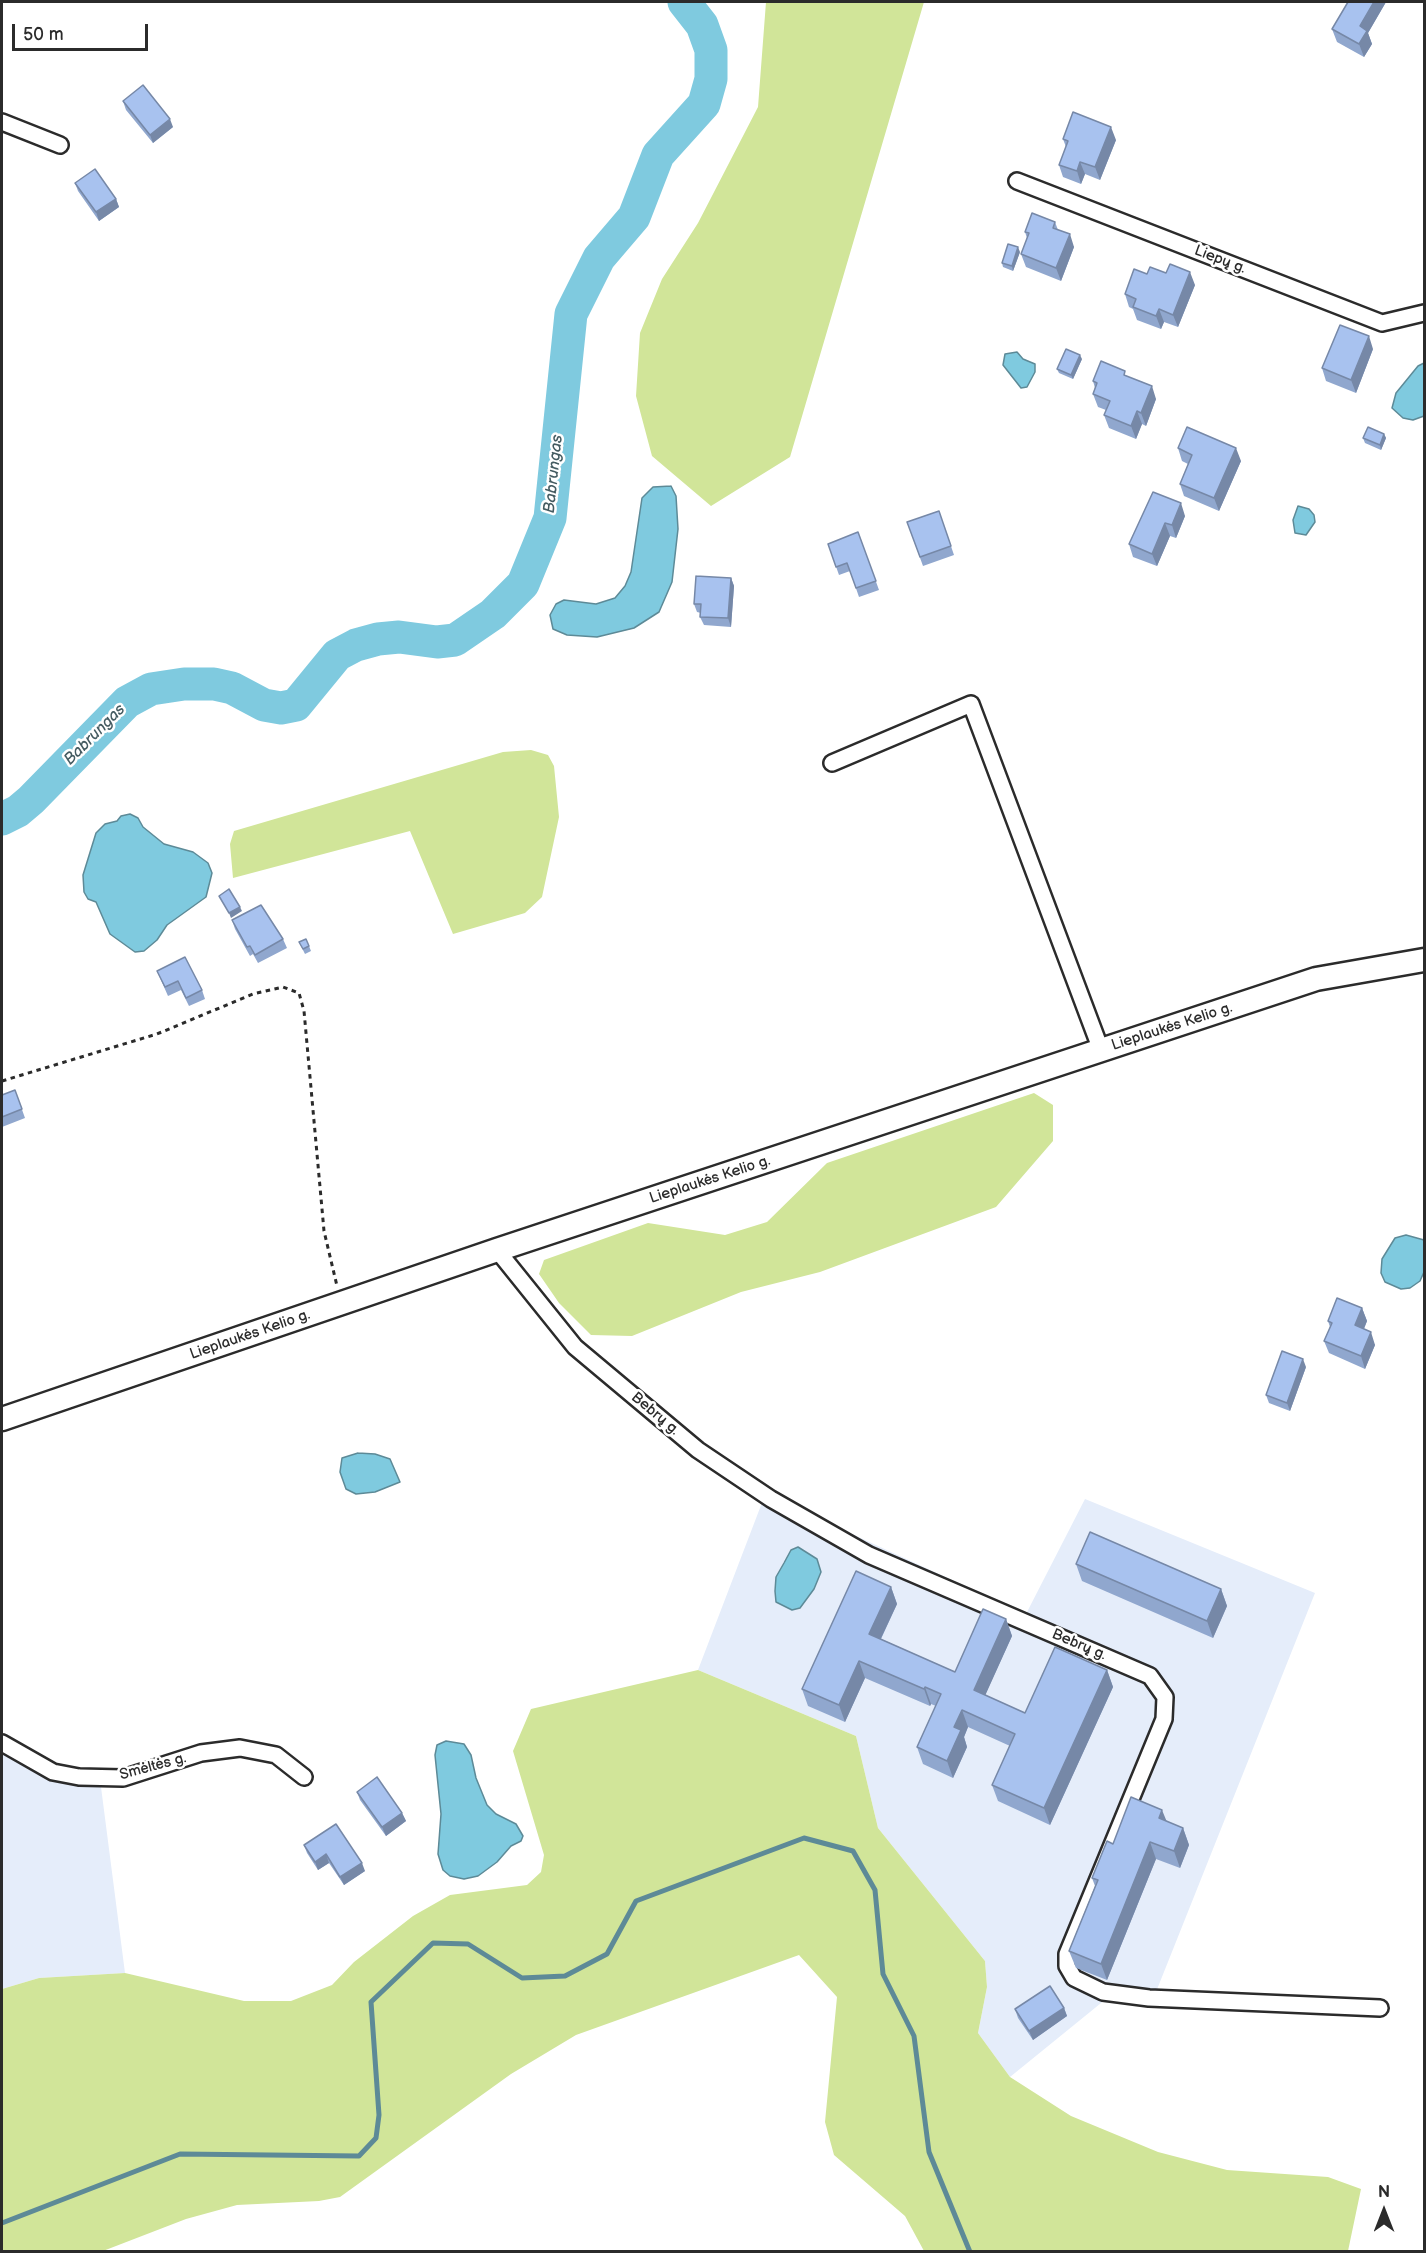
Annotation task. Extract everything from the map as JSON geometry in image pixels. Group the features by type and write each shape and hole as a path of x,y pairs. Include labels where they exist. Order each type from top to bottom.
{"main road":[{"name":"Lieplaukės Kelio g.","path":"2,1419 497,1250 1316,979 1425,960"}],"street":[{"path":"2,122 60,145"},
{"name":"Liepų g.","path":"1017,181 1382,323 1425,313"},
{"path":"832,763 971,704 1101,1050"},
{"name":"Bebrų g.","path":"497,1250 575,1347 698,1450 771,1499 869,1555 1150,1676 1165,1697 1164,1719 1067,1954 1067,1966 1074,1978 1103,1992 1149,1998 1380,2008"},
{"name":"Smėltės g.","path":"2,1743 53,1772 80,1777 123,1778 201,1753 240,1748 276,1755 304,1777"}],"path":[{"path":"2,1081 157,1034 253,994 283,987 299,993 304,1011 324,1231 341,1304"}],"shaded area":[{"path":"768,1487 828,1523 1026,1614 1085,1499 1315,1593 1150,2007 1106,1999 1010,2077 978,2033 987,1987 985,1961 878,1828 856,1736 698,1670"},
{"path":"2,1750 27,1766 69,1781 101,1787 125,1973 39,1978 2,1989"}],"green space":[{"path":"766,2 924,2 790,457 711,506 652,456 636,396 640,333 662,279 698,223 758,107"},
{"path":"531,750 548,755 554,766 559,817 542,897 525,913 453,934 410,831 233,878 230,844 234,831 503,752"},
{"path":"1034,1093 1053,1105 1053,1141 996,1207 820,1272 741,1292 632,1336 591,1335 559,1303 539,1274 544,1260 648,1223 725,1235 767,1222 827,1163"},
{"path":"698,1670 856,1736 878,1828 985,1961 987,1987 978,2033 1010,2077 1071,2116 1158,2152 1227,2170 1328,2177 1361,2189 1348,2251 924,2251 905,2216 834,2155 825,2122 837,1997 799,1955 576,2035 511,2074 340,2197 319,2201 237,2205 186,2219 103,2251 2,2251 2,1989 39,1978 125,1973 244,2001 291,2001 332,1985 354,1962 413,1916 450,1895 527,1885 541,1872 544,1855 513,1751 531,1709"}],"water":[{"path":"1017,352 1023,359 1035,364 1035,372 1027,387 1021,388 1003,365 1005,354"},
{"path":"1424,363 1424,416 1413,420 1403,418 1392,408 1396,393 1418,366"},
{"path":"671,486 676,496 678,529 672,582 659,612 634,628 597,637 567,635 553,629 550,615 556,604 564,600 596,604 615,598 625,586 631,572 642,498 653,487"},
{"path":"1298,506 1309,509 1314,515 1315,522 1306,535 1295,533 1293,520"},
{"path":"130,814 138,818 143,827 164,844 193,852 208,863 212,873 206,897 167,925 157,940 144,951 135,952 110,934 96,902 88,899 84,892 83,875 96,833 105,824"},
{"path":"1406,1235 1424,1240 1424,1272 1420,1281 1410,1288 1401,1289 1385,1282 1381,1273 1382,1259 1395,1238"},
{"path":"358,1453 375,1454 390,1459 400,1482 375,1492 356,1494 346,1489 340,1472 342,1458"},
{"path":"798,1547 817,1559 821,1572 814,1589 800,1608 792,1610 776,1602 776,1577 791,1550"},
{"path":"446,1741 464,1744 471,1755 476,1778 487,1805 496,1814 516,1824 523,1836 521,1841 511,1846 497,1862 478,1876 464,1879 450,1876 443,1870 438,1854 441,1814 435,1755 437,1745"}],"building":[{"path":"1348,2 1374,2 1360,26 1367,31 1359,44 1332,29"},
{"path":"143,85 170,119 150,135 123,101"},
{"path":"1073,112 1111,127 1095,167 1080,162 1077,171 1059,165 1068,141 1063,139"},
{"path":"95,169 116,199 96,212 75,183"},
{"path":"1032,213 1055,222 1053,228 1070,234 1056,268 1021,254 1029,233 1025,232"},
{"path":"1008,244 1018,247 1012,266 1002,263"},
{"path":"1170,264 1190,272 1173,315 1159,309 1156,316 1133,307 1136,299 1125,294 1134,269 1147,274 1150,267 1166,273"},
{"path":"1340,325 1369,336 1351,380 1322,368"},
{"path":"1066,349 1080,355 1071,375 1057,369"},
{"path":"1101,361 1125,371 1124,375 1152,386 1141,413 1137,411 1131,426 1104,415 1110,401 1093,394 1097,383 1093,381"},
{"path":"1187,427 1236,448 1214,498 1180,484 1192,455 1178,448"},
{"path":"1368,427 1384,434 1380,445 1363,438"},
{"path":"1153,492 1181,503 1172,525 1165,523 1152,554 1129,544"},
{"path":"939,511 951,546 920,557 907,522"},
{"path":"858,532 876,581 856,588 847,563 836,567 828,544"},
{"path":"696,576 731,578 728,618 700,617 701,604 694,604"},
{"path":"229,889 240,907 229,913 219,896"},
{"path":"261,905 283,939 255,955 250,946 247,947 232,920"},
{"path":"306,939 309,946 303,949 299,942"},
{"path":"185,957 202,990 186,998 178,981 165,987 157,971"},
{"path":"15,1090 22,1109 2,1117 2,1095"},
{"path":"1337,1298 1362,1308 1355,1325 1371,1332 1361,1356 1324,1341 1332,1323 1328,1321"},
{"path":"1282,1351 1303,1359 1287,1403 1266,1395"},
{"path":"1090,1532 1221,1589 1207,1621 1076,1564"},
{"path":"856,1571 891,1587 869,1634 955,1672 983,1609 1006,1619 974,1690 1025,1713 1055,1647 1107,1670 1044,1808 992,1785 1015,1734 962,1710 954,1727 961,1730 947,1761 917,1747 941,1694 859,1661 839,1705 802,1689"},
{"path":"377,1777 402,1813 382,1827 357,1792"},
{"path":"1131,1797 1162,1810 1159,1818 1183,1828 1174,1851 1150,1842 1101,1964 1069,1951 1098,1880 1092,1878 1107,1841 1113,1844"},
{"path":"336,1824 362,1863 340,1877 326,1854 315,1862 304,1845"},
{"path":"1050,1986 1064,2008 1029,2031 1015,2009"}],"waterway":[{"name":"Babrungas","path":"2,819 18,811 31,800 127,702 151,689 184,684 214,684 232,688 264,705 281,708 296,705 337,655 356,645 378,639 399,637 437,642 455,640 493,614 523,584 550,518 571,314 599,258 634,217 658,155 704,104 711,79 711,50 702,25 684,2"},
{"path":"2,2223 180,2154 359,2156 376,2138 379,2115 371,2002 433,1943 468,1944 522,1978 565,1976 607,1954 636,1901 804,1838 853,1851 875,1890 883,1974 914,2036 929,2152 970,2252"}]}
